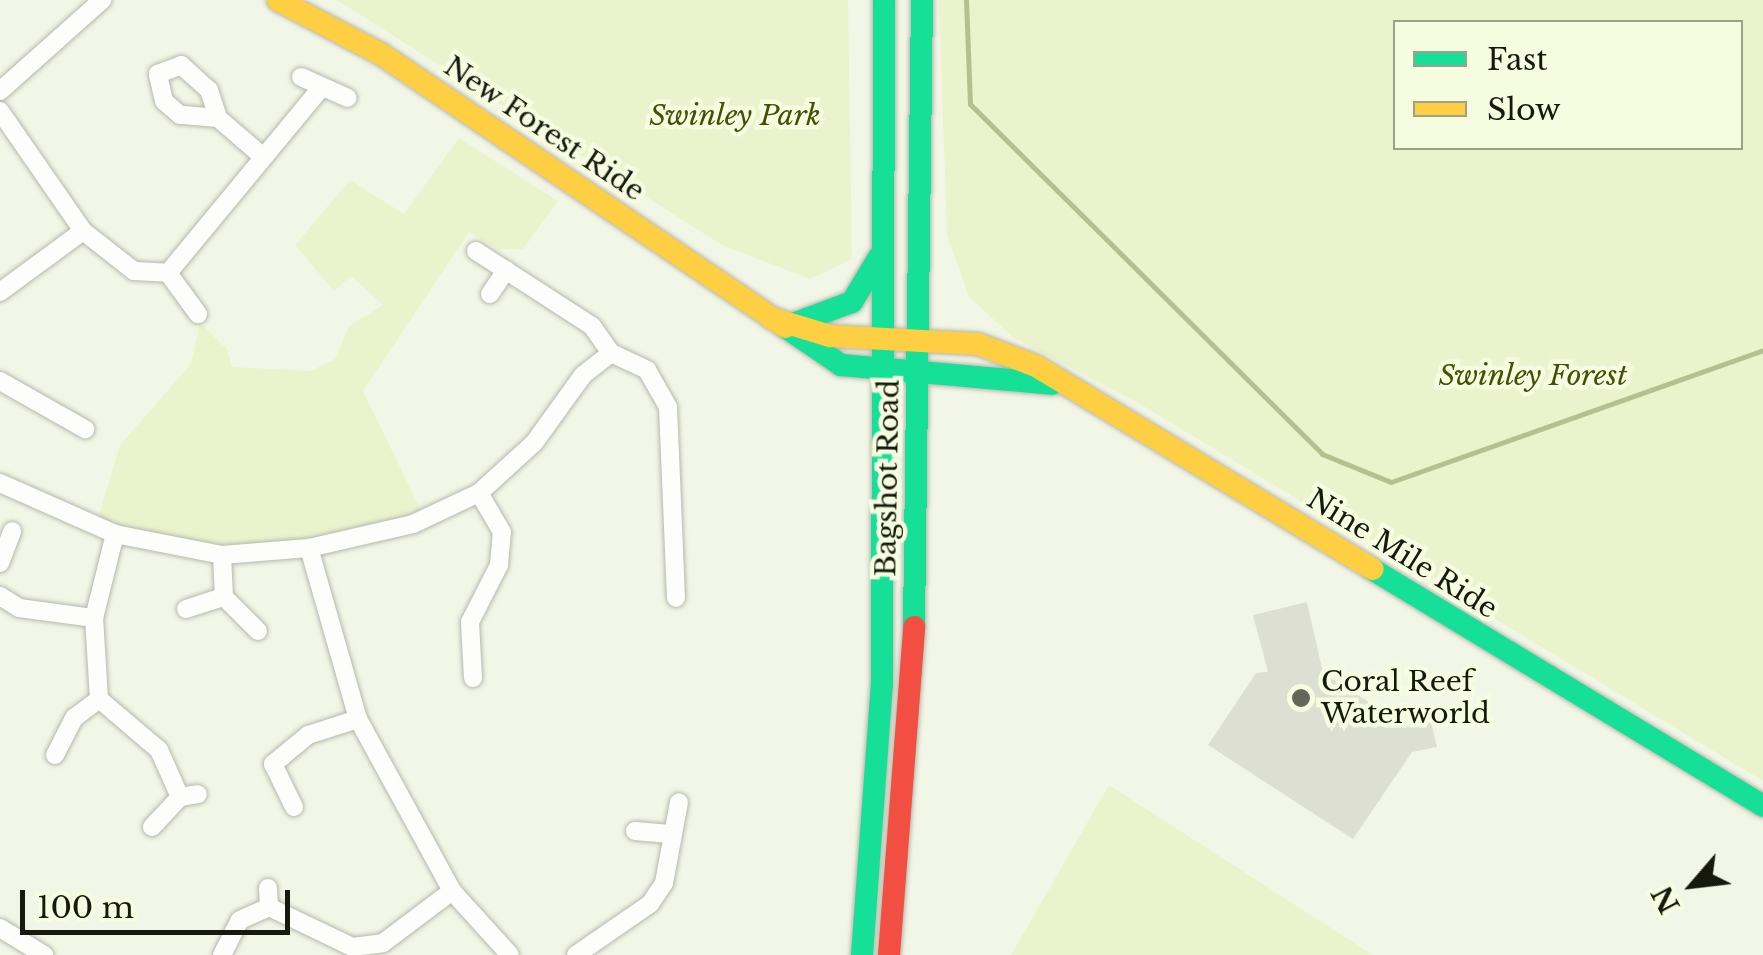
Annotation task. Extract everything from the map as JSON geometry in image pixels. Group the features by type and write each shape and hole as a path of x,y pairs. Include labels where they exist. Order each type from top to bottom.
{"main road":[{"name":"New Forest Ride","path":"278,0 380,54 840,364 896,372"},
{"path":"904,339 910,0"},
{"name":"Bagshot Road","path":"862,955 882,685 896,372 904,339 922,0"},
{"name":"Bagshot Road","path":"883,9 881,251 904,339 896,372 913,702 889,955"},
{"path":"780,322 852,302 881,251"},
{"name":"New Forest Ride","path":"780,322 904,339"},
{"name":"Nine Mile Ride","path":"904,339 1013,355 1704,777 1763,806"},
{"name":"Nine Mile Ride","path":"896,372 990,373 1066,387"},
{"name":"Nine Mile Ride","path":"1704,777 1763,825"}],"street":[{"path":"0,92 102,0"},
{"path":"301,78 348,98"},
{"path":"168,272 320,88"},
{"path":"0,111 83,231 134,271 168,272"},
{"path":"218,118 262,156"},
{"path":"0,292 83,231"},
{"path":"476,251 592,326 612,353 647,370 668,406 676,598"},
{"path":"490,294 506,270"},
{"path":"168,272 198,314"},
{"path":"0,482 114,534 222,555 309,548 414,524 480,492 534,443 582,374 612,353"},
{"path":"0,381 85,430"},
{"path":"473,678 470,622 499,565 502,532 480,492"},
{"path":"0,563 12,530"},
{"path":"114,534 94,618 100,699 159,750 189,796 152,828"},
{"path":"309,548 358,719 452,890 510,955"},
{"path":"222,555 224,597 258,631"},
{"path":"0,596 19,608 94,618"},
{"path":"186,609 224,597"},
{"path":"55,754 74,718 100,699"},
{"path":"294,807 273,764 308,734 358,719"},
{"path":"576,955 650,904 664,882 679,802"},
{"path":"635,831 670,834"},
{"path":"222,955 240,920 269,897 351,951 383,942 452,890"},
{"path":"0,928 44,955"}],"green space":[{"name":"Swinley Park","path":"337,0 848,0 852,259 810,279 722,245"},
{"name":"Swinley Forest","path":"939,0 1763,0 1763,781 1138,403 1014,338 969,297 947,235"},
{"path":"459,138 558,201 523,249 498,249 469,232 363,391 425,519 222,555 95,528 120,445 191,364 200,323 227,349 232,367 311,371 335,359 349,326 383,305 351,276 334,291 295,245 350,180 404,214"},
{"path":"1109,785 1373,955 1011,955"}],"building":[{"name":"Coral Reef Waterworld","path":"1307,602 1323,673 1408,727 1431,722 1437,747 1412,752 1353,839 1208,745 1256,673 1268,672 1253,615"}],"waterway":[{"path":"966,0 970,104 1322,454 1391,482 1763,350"}],"traffic: fast":[{"path":"862,955 882,685 884,0"},
{"path":"914,627 922,0"},
{"path":"790,325 852,302 879,257"},
{"path":"785,327 841,365 1052,384"},
{"path":"1372,569 1763,806"}],"traffic: slow":[{"path":"278,0 381,54 785,327"},
{"path":"771,318 830,336 978,344 1036,366 1372,569"}],"traffic: jam":[{"path":"889,955 914,627"}],"place":[{"name":"Coral Reef Waterworld","path":"1301,698"}]}
